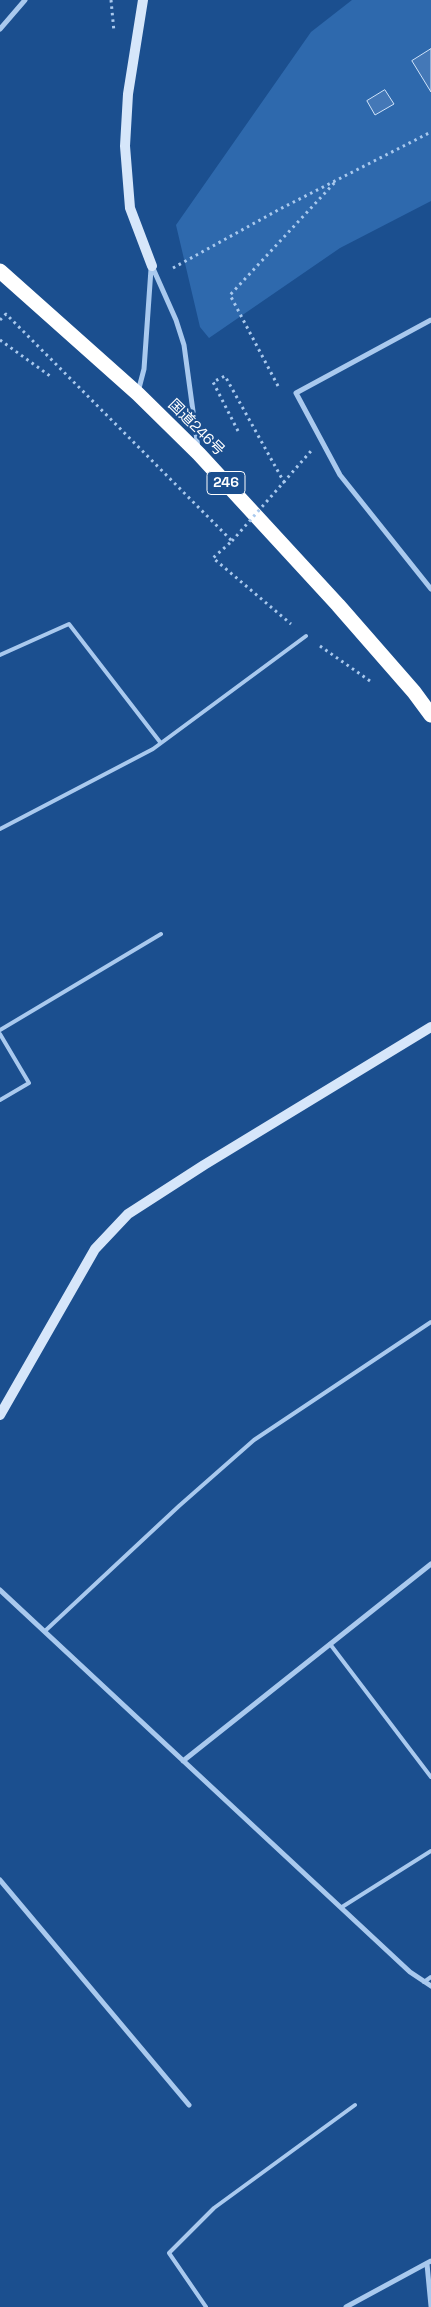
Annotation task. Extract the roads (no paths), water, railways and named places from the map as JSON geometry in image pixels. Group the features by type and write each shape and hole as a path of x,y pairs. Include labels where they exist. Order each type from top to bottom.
{"highway":[{"name":"国道246号","path":"0,271 138,394 199,454 338,605 414,692 431,715"}],"street":[{"path":"0,29 25,0"},
{"path":"142,0 128,94 125,146 130,208 152,266 176,320 184,345 199,454"},
{"path":"138,394 145,360 152,266"},
{"path":"431,320 296,393 340,475 431,589"},
{"path":"0,1415 95,1249 128,1214 204,1165 431,1027"},
{"path":"184,1761 431,1564"},
{"path":"0,1590 410,1972 431,1986"},
{"path":"0,1880 189,2105"},
{"path":"346,2307 429,2262 431,2306"}],"lane":[{"path":"0,655 69,624 160,742"},
{"path":"0,829 153,749 306,636"},
{"path":"0,1030 161,934"},
{"path":"0,1034 29,1083 0,1100"},
{"path":"45,1631 179,1506 254,1440 431,1322"},
{"path":"330,1644 431,1777"},
{"path":"342,1907 431,1851"},
{"path":"424,1982 431,1977"},
{"path":"206,2307 169,2252 214,2208 355,2105"}]}
